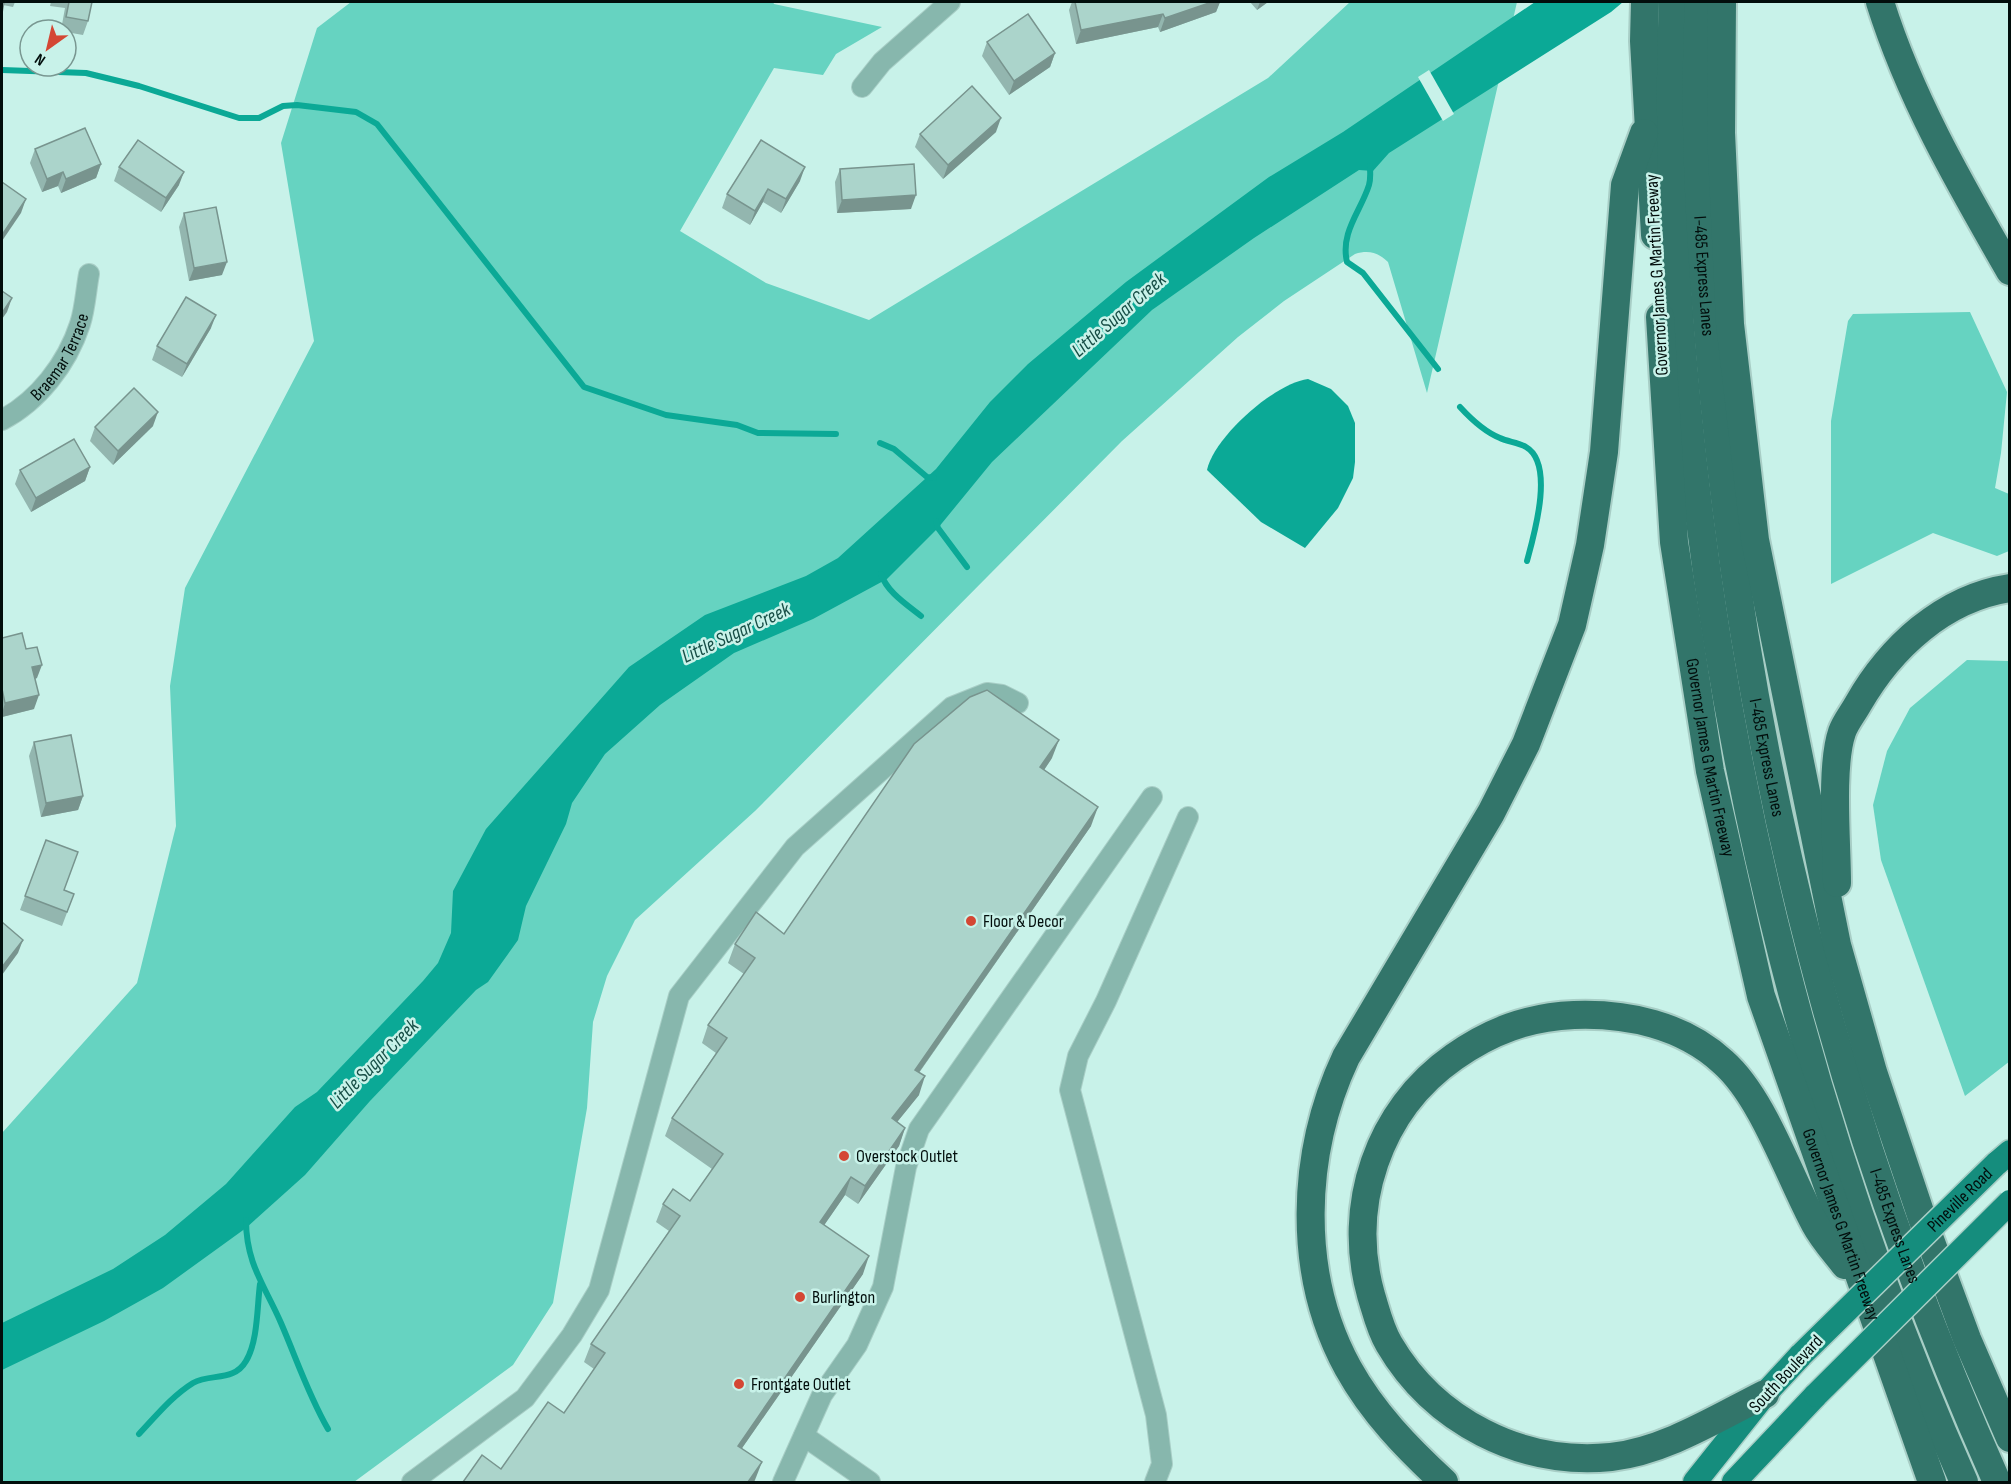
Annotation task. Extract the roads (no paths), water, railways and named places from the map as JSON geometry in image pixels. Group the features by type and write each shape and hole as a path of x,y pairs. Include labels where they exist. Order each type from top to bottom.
{"highway":[{"name":"Governor James G Martin Freeway","path":"1646,2 1644,41 1648,122 1674,542 1710,771 1761,996 1862,1289 1932,1482"},
{"path":"1722,2 1722,153 1730,324 1755,540 1837,945 1873,1072 1922,1218 1967,1339 2010,1438"},
{"path":"1880,2 1911,86 1949,166 2010,271"},
{"name":"I-485 Express Lanes","path":"1686,11 1673,202 1679,323 1697,505 1714,633 1750,820 1794,1002 1829,1124 1927,1400 1964,1482"},
{"name":"I-485 Express Lanes","path":"1686,11 1699,154 1708,338 1734,576 1770,783 1794,894 1849,1089 1932,1333 1997,1482"},
{"path":"1444,1482 1389,1428 1348,1367 1334,1335 1318,1281 1310,1227 1317,1141 1334,1084 1346,1057 1491,813 1526,744 1572,625 1590,545 1604,452 1624,185 1648,122"},
{"path":"1837,945 1837,768 1842,732 1868,687 1891,656 1912,637 1935,618 1968,600 2010,588"},
{"path":"1765,1394 1678,1437 1645,1449 1614,1456 1574,1459 1496,1441 1456,1418 1409,1374 1387,1341 1364,1270 1362,1240 1366,1188 1378,1150 1400,1109 1422,1083 1470,1046 1500,1029 1535,1019 1592,1015 1629,1018 1680,1034 1723,1062 1739,1078 1816,1227 1862,1289"}],"main road":[{"name":"Pineville Road","path":"1885,1273 2003,1158"},
{"name":"Pineville Road","path":"1912,1299 2010,1202"},
{"name":"South Boulevard","path":"1695,1482 1765,1394 1801,1355 1885,1273"},
{"name":"South Boulevard","path":"1734,1482 1816,1395 1912,1299"}],"street":[{"path":"862,87 882,62 950,2"},
{"name":"Braemar Terrace","path":"2,420 23,406 45,386 63,361 80,324 89,274"},
{"path":"412,1482 525,1398 572,1335 599,1290 679,996 795,847 952,707 987,693 1002,695 1018,703"},
{"path":"783,1482 822,1395 857,1345 883,1287 906,1167 919,1128 1152,797"},
{"path":"1155,1482 1162,1464 1156,1415 1070,1090 1078,1056 1106,1001 1188,817"},
{"path":"804,1436 870,1482"}],"water":[{"name":"Little Sugar Creek","path":"1535,2 1623,2 1611,12 1389,153 1373,171 1359,170 1254,238 1152,310 992,462 938,528 887,579 813,619 734,653 660,705 605,754 572,803 566,824 526,906 518,940 488,982 476,990 370,1101 305,1175 246,1228 163,1288 104,1321 2,1370 2,1323 113,1269 165,1235 226,1184 295,1107 317,1092 423,981 438,963 451,933 453,891 486,829 629,667 705,615 806,576 838,558 936,469 990,402 1028,364 1126,282 1269,177 1343,132"},
{"path":"1308,379 1331,389 1348,406 1355,423 1355,462 1353,478 1338,508 1305,548 1261,522 1207,470 1221,442 1248,414 1279,390"}],"waterway":[{"path":"2,70 86,73 139,86 239,118 259,118 283,106 297,105 356,112 377,124 584,387 666,415 737,425 758,433 836,434"},
{"path":"1370,166 1369,185 1346,241 1347,262 1363,273 1438,369"},
{"path":"1460,407 1489,432 1523,445 1535,456 1541,484 1540,501 1527,561"},
{"path":"880,443 894,449 927,477 934,478"},
{"path":"936,521 938,528 967,567"},
{"path":"881,574 892,592 921,616"},
{"path":"246,1220 249,1249 253,1262 314,1403 328,1429"},
{"path":"139,1434 185,1388 200,1380 229,1375 241,1368 253,1344 260,1284"}],"place":[{"name":"Floor & Decor","path":"971,921"},
{"name":"Overstock Outlet","path":"844,1156"},
{"name":"Burlington","path":"800,1297"},
{"name":"Frontgate Outlet","path":"739,1384"}]}
